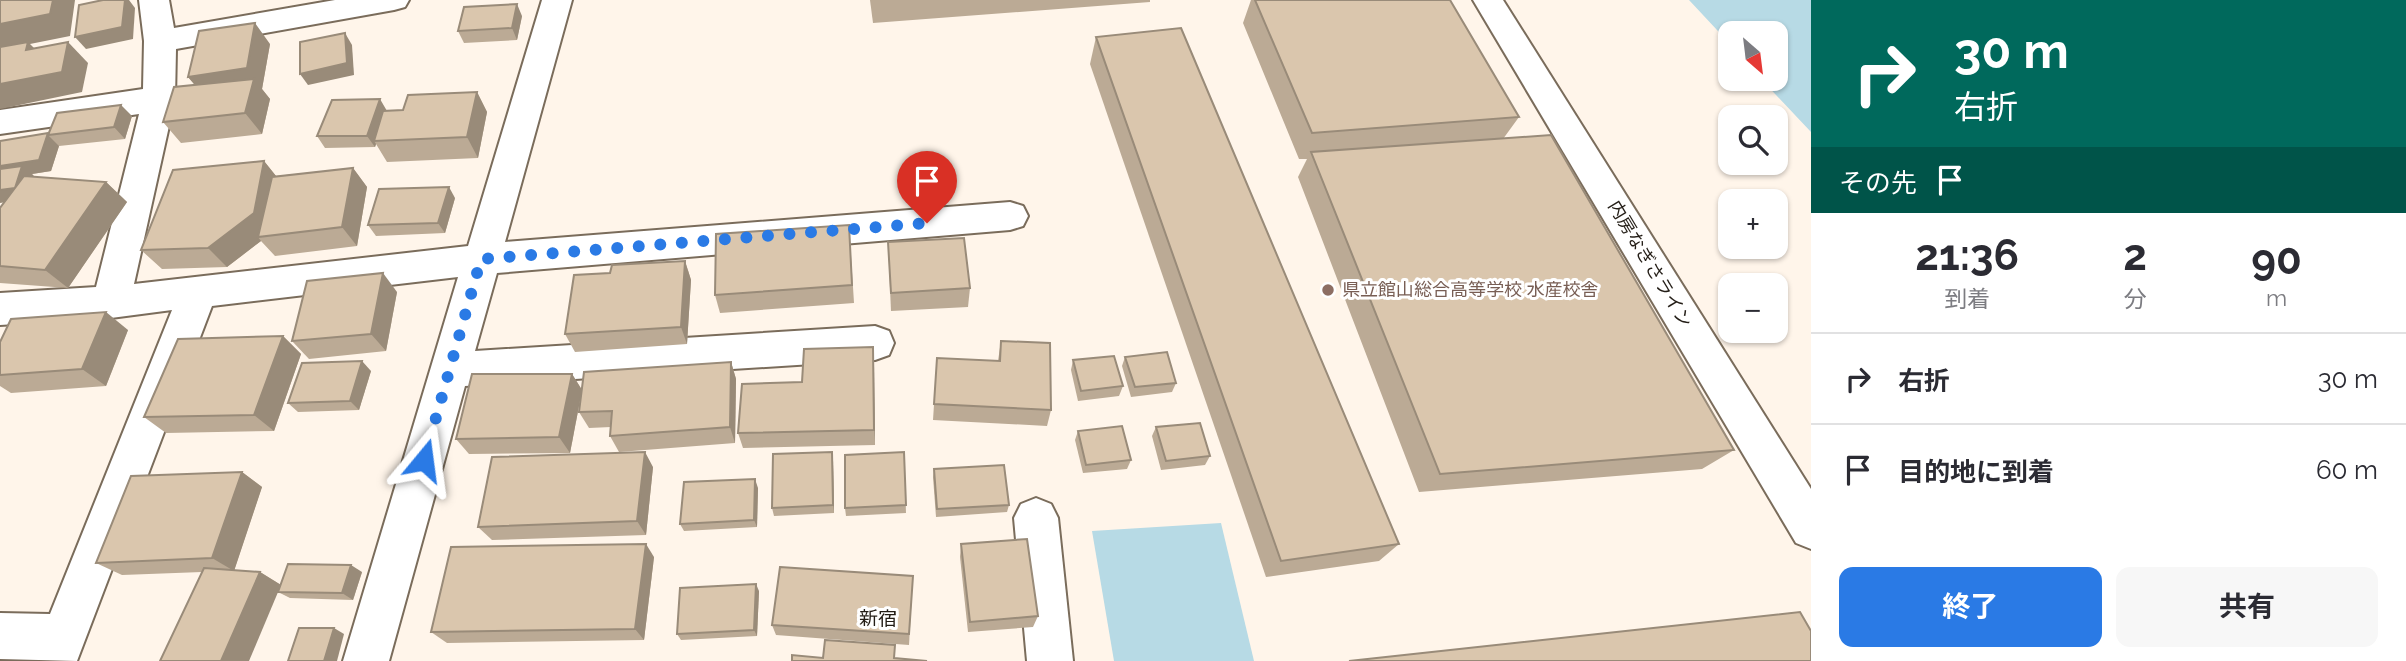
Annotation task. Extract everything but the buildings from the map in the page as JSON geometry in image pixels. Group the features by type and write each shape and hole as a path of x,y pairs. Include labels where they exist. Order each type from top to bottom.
{"street":[{"path":"111,302 159,99 160,41 154,0"},
{"path":"160,41 394,0"},
{"path":"366,661 557,0"},
{"name":"内房なぎさライン","path":"1488,0 1811,528"},
{"path":"0,122 159,99"},
{"path":"0,309 111,302 481,259 1010,216"},
{"path":"0,636 59,649 199,290"},
{"path":"450,370 875,343"},
{"path":"1036,518 1050,661"}],"water":[{"path":"1689,0 1811,0 1811,132 1772,91 1788,91 1788,21 1718,21 1718,31"},
{"path":"1221,523 1254,661 1114,661 1092,531"}],"place":[{"name":"県立館山総合高等学校 水産校舎","path":"1328,290"}],"district":[{"name":"新宿","path":"878,618"}],"route":[{"path":"424,460 481,259 927,223"}]}
